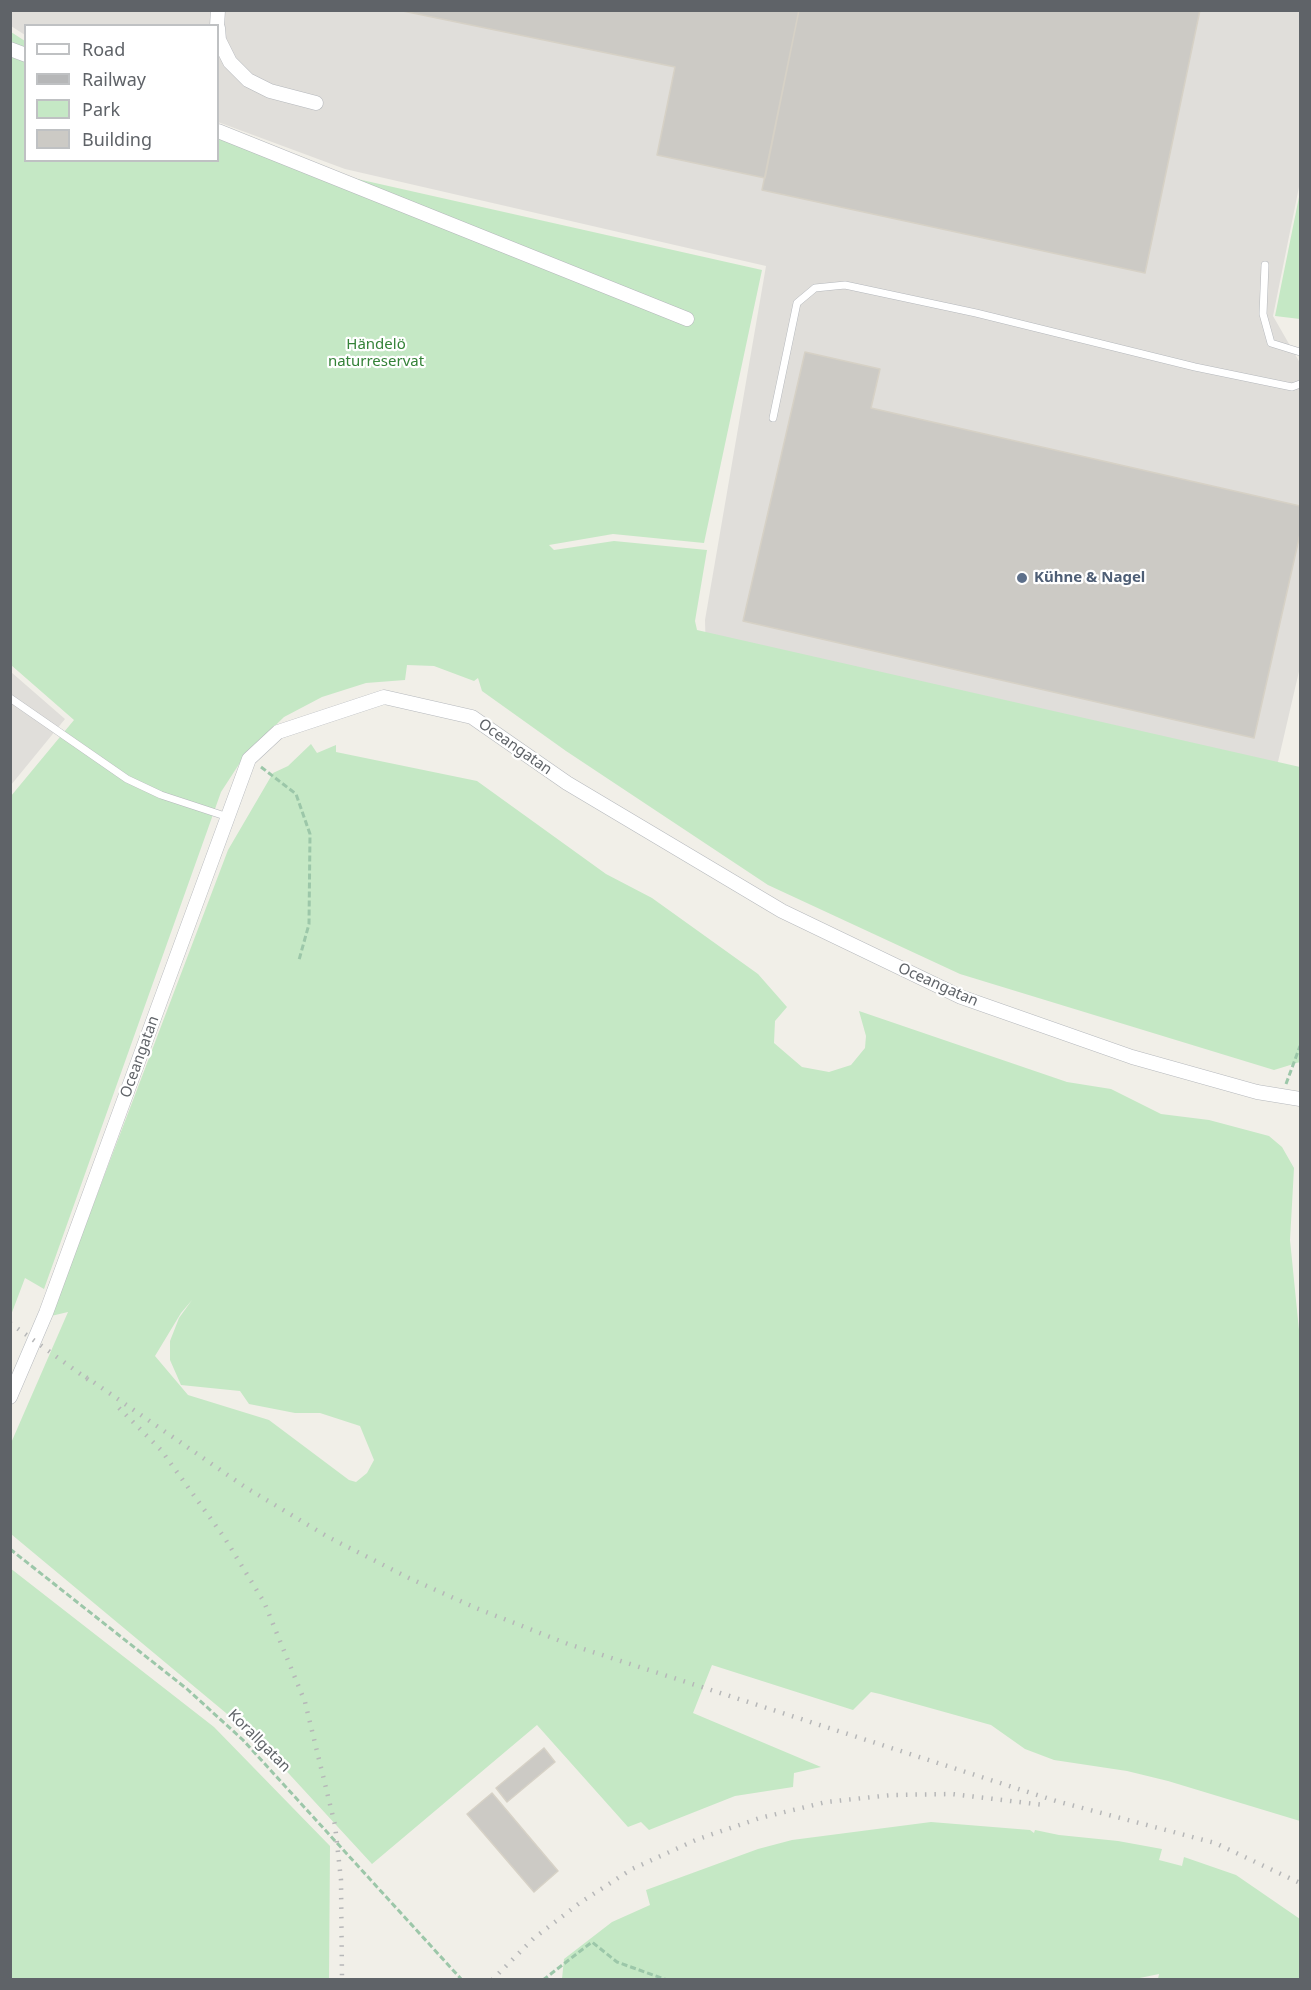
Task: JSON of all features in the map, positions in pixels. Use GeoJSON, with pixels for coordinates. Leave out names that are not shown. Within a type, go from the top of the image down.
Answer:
{"type":"FeatureCollection","features":[{"type":"Feature","properties":{"kind":"street"},"geometry":{"type":"LineString","coordinates":[[219,40],[230,62],[248,80],[270,91],[316,103]]}},
{"type":"Feature","properties":{"kind":"street"},"geometry":{"type":"LineString","coordinates":[[219,131],[687,319]]}},
{"type":"Feature","properties":{"kind":"street","name":"Oceangatan"},"geometry":{"type":"LineString","coordinates":[[10,1397],[46,1313],[249,759],[278,732],[384,697],[472,717],[567,783],[782,911],[961,997],[1132,1057],[1281,1098],[1300,1099]]}},
{"type":"Feature","properties":{"kind":"lane"},"geometry":{"type":"LineString","coordinates":[[1265,265],[1263,314],[1271,343],[1300,352]]}},
{"type":"Feature","properties":{"kind":"lane"},"geometry":{"type":"LineString","coordinates":[[773,418],[797,303],[815,288],[845,285],[976,313],[1195,367],[1292,387],[1300,384]]}},
{"type":"Feature","properties":{"kind":"lane"},"geometry":{"type":"LineString","coordinates":[[10,698],[126,779],[161,795],[228,817]]}},
{"type":"Feature","properties":{"kind":"path"},"geometry":{"type":"LineString","coordinates":[[249,759],[297,794],[310,834],[309,924],[299,960]]}},
{"type":"Feature","properties":{"kind":"path"},"geometry":{"type":"LineString","coordinates":[[1281,1098],[1300,1046]]}},
{"type":"Feature","properties":{"kind":"path","name":"Korallgatan"},"geometry":{"type":"LineString","coordinates":[[10,1549],[187,1689],[243,1740],[462,1980]]}},
{"type":"Feature","properties":{"kind":"path"},"geometry":{"type":"LineString","coordinates":[[543,1980],[592,1942],[617,1962],[667,1980]]}},
{"type":"Feature","properties":{"kind":"shaded area"},"geometry":{"type":"Polygon","coordinates":[[[10,11],[1300,11],[1300,182],[1273,316],[1300,363],[1300,667],[1274,779],[706,658],[705,620],[766,266],[345,169],[219,122],[219,24],[24,24],[24,34],[11,26],[10,11]]]}},
{"type":"Feature","properties":{"kind":"shaded area"},"geometry":{"type":"Polygon","coordinates":[[[11,672],[65,719],[11,785],[11,672]]]}},
{"type":"Feature","properties":{"kind":"green space","name":"Händelö naturreservat"},"geometry":{"type":"Polygon","coordinates":[[[11,32],[24,40],[24,162],[219,162],[219,128],[344,176],[762,270],[704,543],[613,534],[549,545],[554,550],[614,541],[707,550],[695,621],[697,630],[1300,767],[1300,1062],[1274,1070],[960,974],[768,885],[566,751],[482,691],[478,678],[474,681],[434,666],[407,665],[405,680],[366,683],[322,697],[284,717],[245,755],[221,792],[44,1289],[25,1278],[11,1315],[11,796],[74,720],[11,665],[11,32]]]}},
{"type":"Feature","properties":{"kind":"green space"},"geometry":{"type":"Polygon","coordinates":[[[1300,192],[1300,319],[1275,316],[1300,192]]]}},
{"type":"Feature","properties":{"kind":"green space"},"geometry":{"type":"Polygon","coordinates":[[[311,744],[317,753],[336,745],[336,752],[477,781],[606,874],[652,898],[758,974],[787,1007],[775,1021],[774,1043],[802,1067],[829,1072],[851,1065],[865,1048],[866,1036],[859,1011],[1067,1082],[1111,1089],[1161,1114],[1209,1120],[1269,1136],[1282,1147],[1294,1168],[1290,1240],[1300,1340],[1300,1821],[1168,1781],[1127,1771],[1054,1760],[1025,1749],[991,1725],[880,1694],[871,1692],[853,1710],[712,1665],[693,1713],[821,1767],[794,1773],[793,1787],[735,1796],[649,1830],[641,1822],[628,1827],[537,1725],[372,1864],[256,1738],[11,1534],[11,1443],[68,1312],[51,1316],[228,850],[273,773],[288,766],[311,744]],[[192,1300],[181,1313],[155,1356],[188,1395],[269,1420],[349,1480],[356,1482],[367,1473],[374,1460],[360,1426],[320,1413],[295,1413],[249,1404],[240,1391],[181,1385],[170,1360],[170,1341],[179,1318],[192,1300]]]}},
{"type":"Feature","properties":{"kind":"green space"},"geometry":{"type":"Polygon","coordinates":[[[10,1568],[214,1727],[330,1846],[329,1979],[11,1979],[10,1568]]]}},
{"type":"Feature","properties":{"kind":"green space"},"geometry":{"type":"Polygon","coordinates":[[[931,1822],[1030,1830],[1034,1833],[1035,1830],[1059,1835],[1118,1841],[1162,1849],[1159,1860],[1182,1866],[1184,1857],[1236,1875],[1300,1919],[1300,1979],[1158,1979],[1159,1974],[1130,1980],[562,1979],[564,1959],[612,1922],[650,1905],[646,1890],[758,1849],[792,1840],[931,1822]]]}},
{"type":"Feature","properties":{"kind":"building"},"geometry":{"type":"Polygon","coordinates":[[[398,10],[799,10],[765,178],[657,155],[675,67],[398,10]]]}},
{"type":"Feature","properties":{"kind":"building"},"geometry":{"type":"Polygon","coordinates":[[[799,10],[1200,10],[1145,273],[762,190],[799,10]]]}},
{"type":"Feature","properties":{"kind":"building","name":"Kühne & Nagel"},"geometry":{"type":"Polygon","coordinates":[[[805,352],[880,369],[871,408],[1300,506],[1300,534],[1254,738],[743,621],[805,352]]]}},
{"type":"Feature","properties":{"kind":"building"},"geometry":{"type":"Polygon","coordinates":[[[544,1748],[555,1762],[507,1802],[496,1788],[544,1748]]]}},
{"type":"Feature","properties":{"kind":"building"},"geometry":{"type":"Polygon","coordinates":[[[492,1793],[558,1871],[534,1892],[467,1814],[492,1793]]]}},
{"type":"Feature","properties":{"kind":"railway"},"geometry":{"type":"LineString","coordinates":[[10,1323],[90,1381]]}},
{"type":"Feature","properties":{"kind":"railway"},"geometry":{"type":"LineString","coordinates":[[86,1377],[245,1487],[328,1537],[409,1578],[476,1608],[568,1644],[1056,1801],[1215,1843],[1300,1883]]}},
{"type":"Feature","properties":{"kind":"railway"},"geometry":{"type":"LineString","coordinates":[[119,1408],[161,1450],[224,1537],[264,1602],[305,1702],[335,1825],[341,1880],[342,1980]]}},
{"type":"Feature","properties":{"kind":"railway"},"geometry":{"type":"LineString","coordinates":[[492,1980],[534,1938],[581,1902],[632,1869],[698,1839],[760,1818],[826,1802],[892,1795],[952,1794],[1044,1805]]}},
{"type":"Feature","properties":{"kind":"place","name":"Kühne & Nagel"},"geometry":{"type":"Point","coordinates":[1022,578]}}]}
